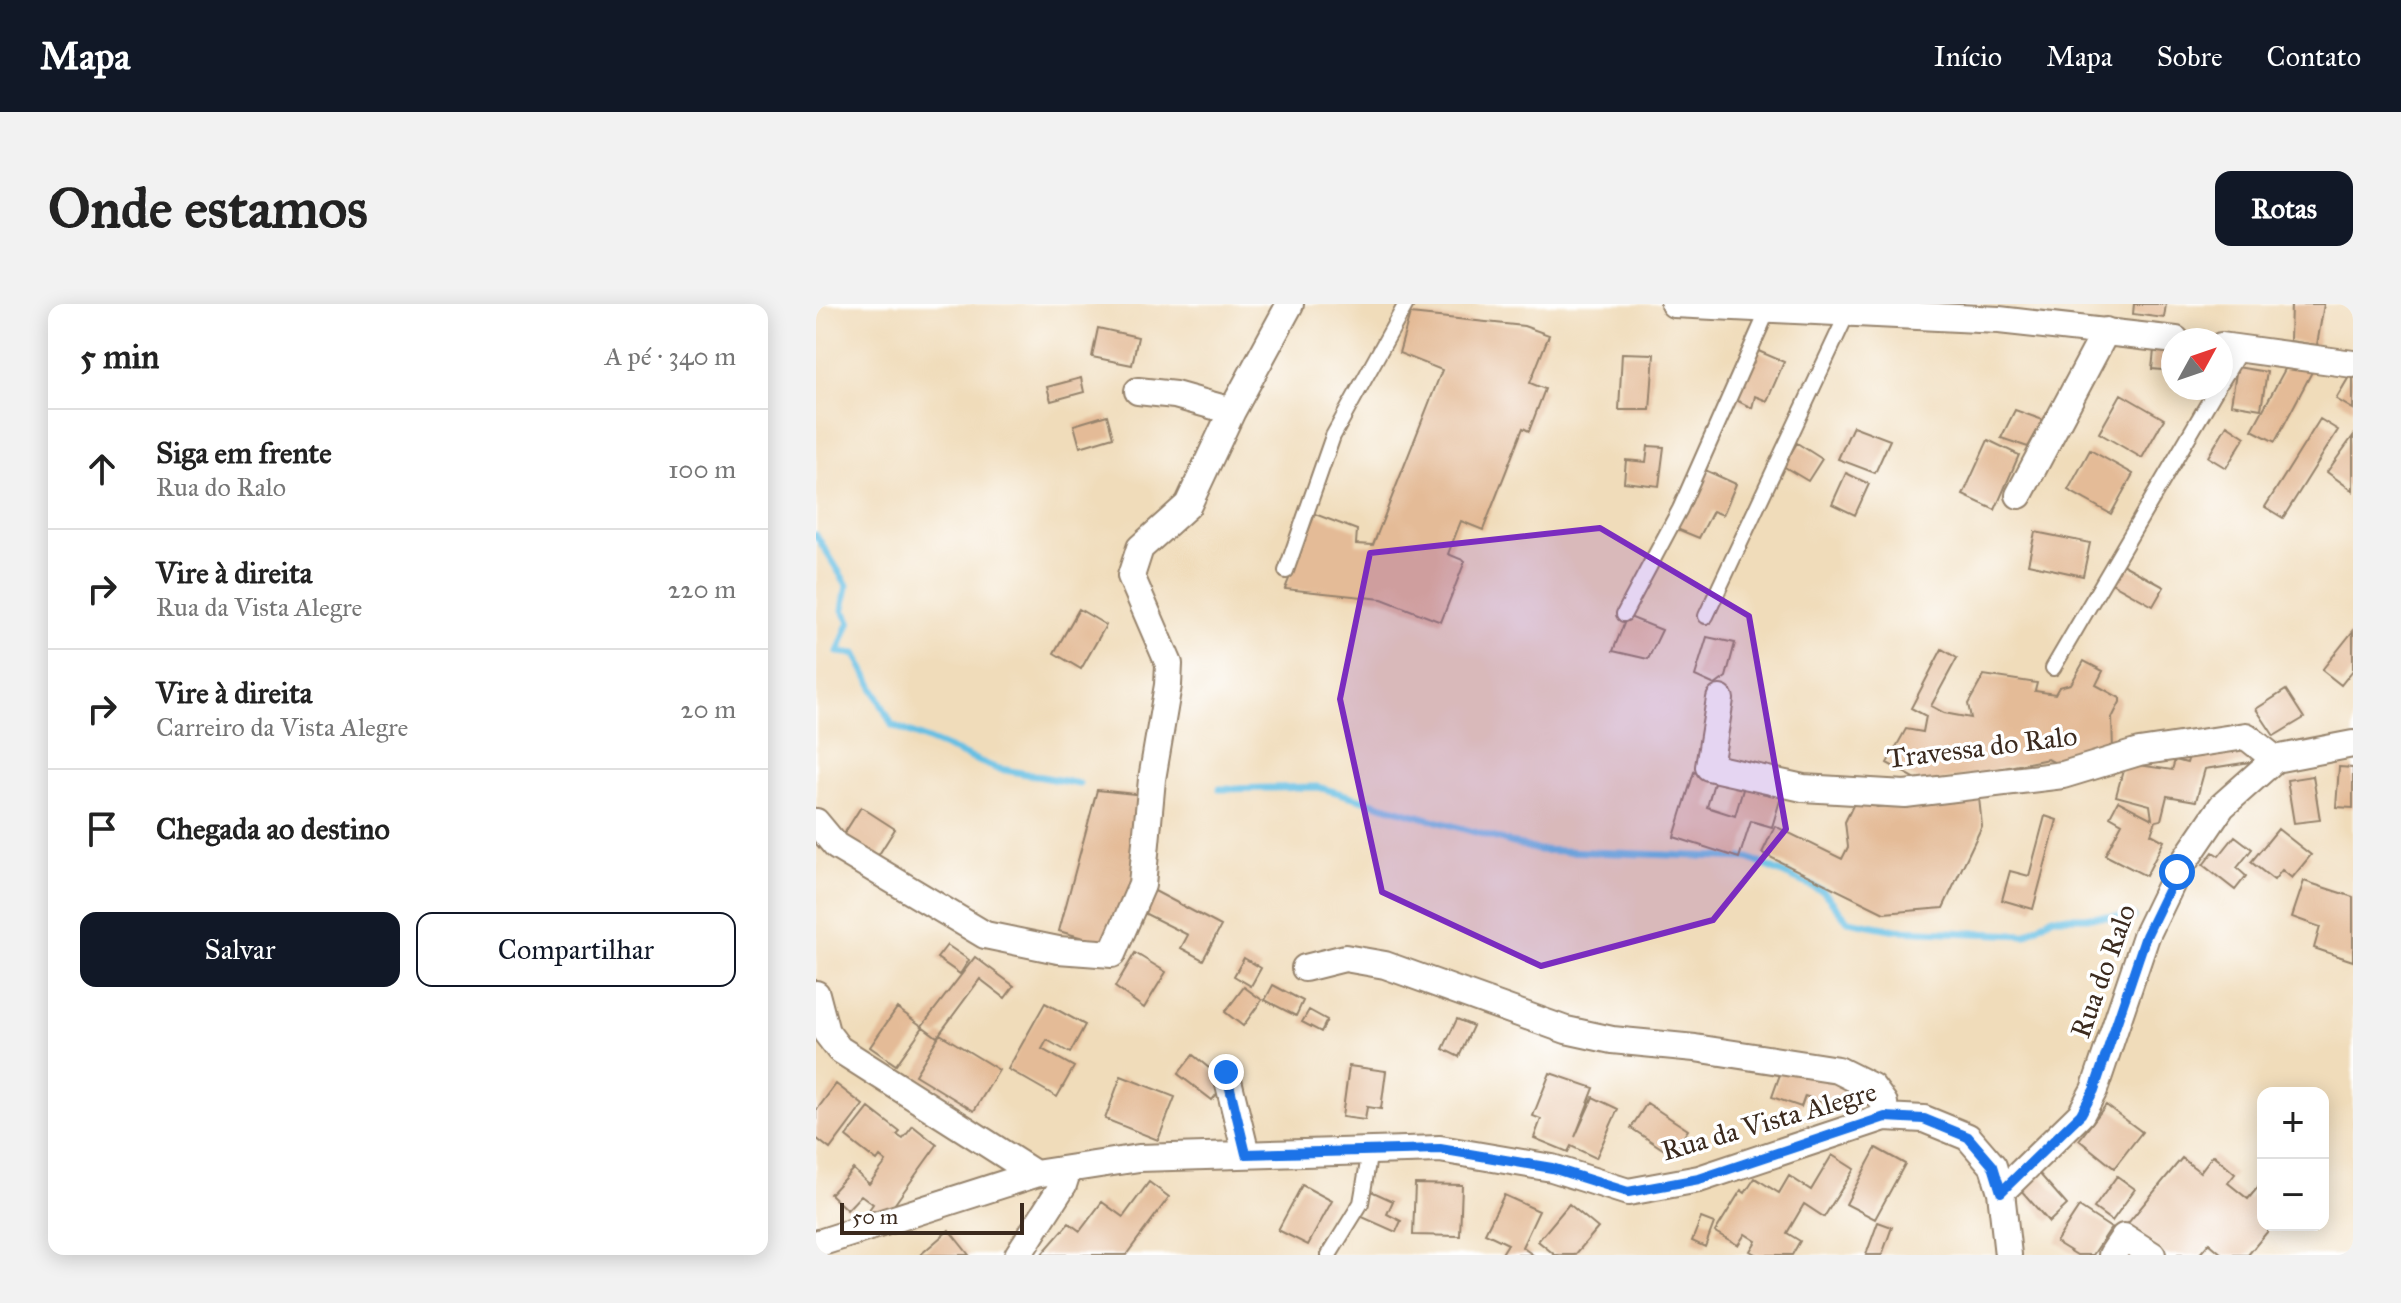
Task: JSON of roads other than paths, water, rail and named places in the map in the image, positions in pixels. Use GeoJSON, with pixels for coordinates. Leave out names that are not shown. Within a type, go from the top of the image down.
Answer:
{"type":"FeatureCollection","features":[{"type":"Feature","properties":{"kind":"street"},"geometry":{"type":"LineString","coordinates":[[816,822],[836,846],[985,935],[1058,950],[1112,954],[1142,885],[1152,779],[1168,685],[1169,664],[1131,576],[1140,548],[1188,505],[1232,411],[1290,304]]}},
{"type":"Feature","properties":{"kind":"street"},"geometry":{"type":"LineString","coordinates":[[1674,304],[1848,312],[2106,331],[2161,338]]}},
{"type":"Feature","properties":{"kind":"street"},"geometry":{"type":"LineString","coordinates":[[2019,495],[2106,331]]}},
{"type":"Feature","properties":{"kind":"street"},"geometry":{"type":"LineString","coordinates":[[2233,347],[2353,364]]}},
{"type":"Feature","properties":{"kind":"street"},"geometry":{"type":"LineString","coordinates":[[1138,391],[1175,395],[1232,411]]}},
{"type":"Feature","properties":{"kind":"street","name":"Travessa do Ralo"},"geometry":{"type":"LineString","coordinates":[[1720,699],[1709,767],[1803,788],[1905,794],[2063,775],[2139,752],[2246,736],[2275,759]]}},
{"type":"Feature","properties":{"kind":"street"},"geometry":{"type":"LineString","coordinates":[[2275,759],[2353,744]]}},
{"type":"Feature","properties":{"kind":"street","name":"Rua do Ralo"},"geometry":{"type":"LineString","coordinates":[[2001,1192],[2081,1114],[2094,1090],[2146,936],[2177,872],[2222,806],[2275,759]]}},
{"type":"Feature","properties":{"kind":"street"},"geometry":{"type":"LineString","coordinates":[[1305,968],[1345,958],[1385,965],[1566,1030],[1612,1040],[1695,1048],[1838,1070],[1872,1087],[1884,1103],[1885,1117]]}},
{"type":"Feature","properties":{"kind":"street"},"geometry":{"type":"LineString","coordinates":[[816,994],[826,1032],[839,1049],[1035,1174]]}},
{"type":"Feature","properties":{"kind":"street"},"geometry":{"type":"LineString","coordinates":[[1226,1072],[1246,1154]]}},
{"type":"Feature","properties":{"kind":"street","name":"Rua da Vista Alegre"},"geometry":{"type":"LineString","coordinates":[[816,1244],[1035,1174],[1139,1158],[1440,1149],[1552,1168],[1628,1192],[1699,1179],[1885,1117],[1924,1119],[1968,1137],[1993,1166],[2001,1192],[2009,1254]]}},
{"type":"Feature","properties":{"kind":"street"},"geometry":{"type":"LineString","coordinates":[[1018,1255],[1063,1185],[1068,1169]]}},
{"type":"Feature","properties":{"kind":"street"},"geometry":{"type":"LineString","coordinates":[[2112,1255],[2124,1237],[2152,1255]]}},
{"type":"Feature","properties":{"kind":"lane"},"geometry":{"type":"LineString","coordinates":[[1286,571],[1333,436],[1406,304]]}},
{"type":"Feature","properties":{"kind":"lane"},"geometry":{"type":"LineString","coordinates":[[1624,614],[1680,509],[1768,310]]}},
{"type":"Feature","properties":{"kind":"lane"},"geometry":{"type":"LineString","coordinates":[[1706,616],[1848,312]]}},
{"type":"Feature","properties":{"kind":"lane"},"geometry":{"type":"LineString","coordinates":[[2053,668],[2210,400]]}},
{"type":"Feature","properties":{"kind":"lane"},"geometry":{"type":"LineString","coordinates":[[1329,1255],[1361,1203],[1370,1151]]}},
{"type":"Feature","properties":{"kind":"waterway"},"geometry":{"type":"LineString","coordinates":[[816,535],[847,585],[843,610],[850,621],[838,652],[856,654],[892,725],[995,768],[1079,784]]}},
{"type":"Feature","properties":{"kind":"waterway"},"geometry":{"type":"LineString","coordinates":[[1220,789],[1318,787],[1537,850],[1748,858],[1823,891],[1848,921],[1896,930],[2025,935],[2053,917],[2134,917]]}}]}
